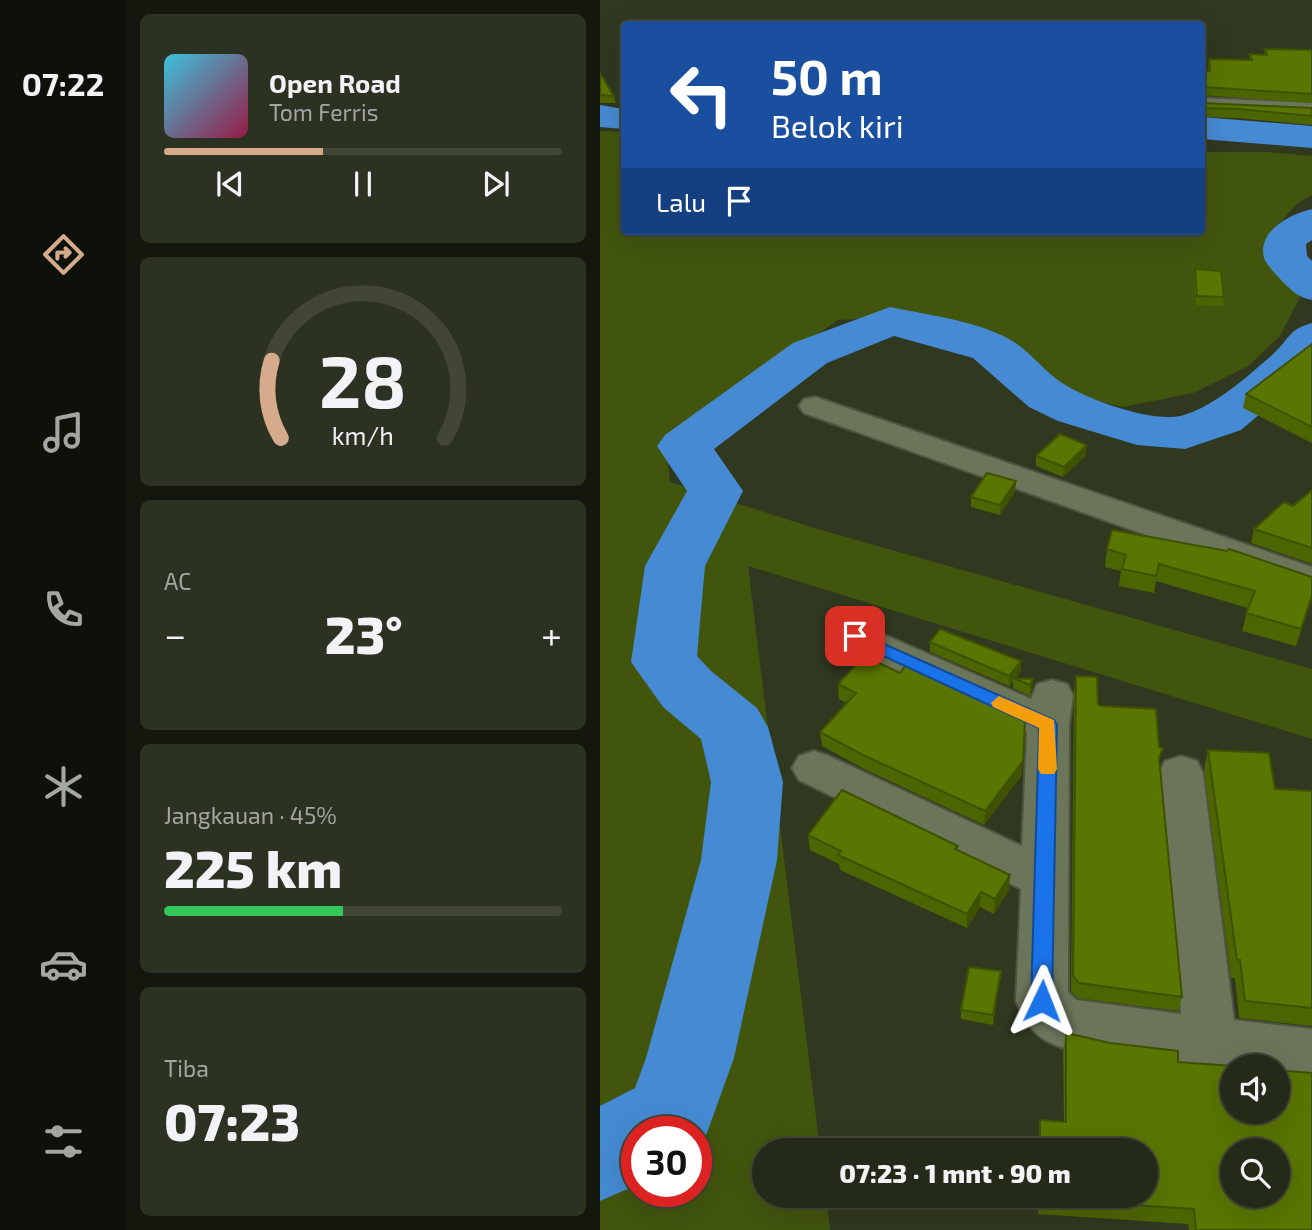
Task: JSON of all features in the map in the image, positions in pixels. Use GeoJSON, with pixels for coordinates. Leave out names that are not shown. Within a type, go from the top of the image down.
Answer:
{"type":"FeatureCollection","features":[{"type":"Feature","properties":{"kind":"street"},"geometry":{"type":"LineString","coordinates":[[1205,104],[1312,109]]}},
{"type":"Feature","properties":{"kind":"street"},"geometry":{"type":"LineString","coordinates":[[815,406],[1312,581]]}},
{"type":"Feature","properties":{"kind":"street"},"geometry":{"type":"LineString","coordinates":[[855,636],[1050,710],[1042,1001],[1050,1014],[1062,1023],[1100,1030],[1312,1055]]}},
{"type":"Feature","properties":{"kind":"street"},"geometry":{"type":"LineString","coordinates":[[814,768],[1046,880]]}},
{"type":"Feature","properties":{"kind":"street"},"geometry":{"type":"LineString","coordinates":[[1182,773],[1210,1042]]}},
{"type":"Feature","properties":{"kind":"green space"},"geometry":{"type":"Polygon","coordinates":[[[600,131],[621,132],[621,235],[1205,235],[1205,152],[1267,152],[1312,156],[1312,195],[1297,204],[1266,238],[1278,275],[1300,297],[1280,336],[1248,366],[1193,393],[1123,407],[1068,394],[933,315],[838,320],[665,439],[670,482],[811,527],[1312,669],[1312,739],[748,566],[819,1138],[752,1138],[752,1208],[827,1208],[830,1230],[600,1230],[600,131]]]}},
{"type":"Feature","properties":{"kind":"building"},"geometry":{"type":"Polygon","coordinates":[[[1265,49],[1312,50],[1312,94],[1205,87],[1205,71],[1210,71],[1209,59],[1252,60],[1249,54],[1267,55],[1265,49]]]}},
{"type":"Feature","properties":{"kind":"building"},"geometry":{"type":"Polygon","coordinates":[[[600,73],[614,96],[600,95],[600,73]]]}},
{"type":"Feature","properties":{"kind":"building"},"geometry":{"type":"Polygon","coordinates":[[[1205,103],[1312,108],[1312,116],[1205,108],[1205,103]]]}},
{"type":"Feature","properties":{"kind":"building"},"geometry":{"type":"Polygon","coordinates":[[[1195,269],[1221,271],[1224,297],[1197,296],[1195,269]]]}},
{"type":"Feature","properties":{"kind":"building"},"geometry":{"type":"Polygon","coordinates":[[[1312,344],[1312,427],[1246,394],[1312,344]]]}},
{"type":"Feature","properties":{"kind":"building"},"geometry":{"type":"Polygon","coordinates":[[[1060,434],[1087,445],[1064,467],[1036,456],[1060,434]]]}},
{"type":"Feature","properties":{"kind":"building"},"geometry":{"type":"Polygon","coordinates":[[[987,473],[1016,481],[1000,505],[971,497],[987,473]]]}},
{"type":"Feature","properties":{"kind":"building"},"geometry":{"type":"Polygon","coordinates":[[[1312,490],[1312,548],[1254,529],[1284,502],[1293,506],[1312,490]]]}},
{"type":"Feature","properties":{"kind":"building"},"geometry":{"type":"Polygon","coordinates":[[[1112,530],[1227,551],[1229,549],[1312,577],[1312,595],[1301,629],[1246,613],[1255,591],[1159,564],[1156,576],[1122,569],[1126,555],[1107,549],[1112,530]]]}},
{"type":"Feature","properties":{"kind":"building"},"geometry":{"type":"Polygon","coordinates":[[[940,629],[1021,661],[1009,676],[930,642],[940,629]]]}},
{"type":"Feature","properties":{"kind":"building"},"geometry":{"type":"Polygon","coordinates":[[[864,656],[900,673],[906,665],[1025,720],[1023,761],[985,811],[863,755],[820,732],[856,693],[838,684],[864,656]]]}},
{"type":"Feature","properties":{"kind":"building"},"geometry":{"type":"Polygon","coordinates":[[[1076,676],[1097,677],[1098,704],[1101,706],[1156,709],[1159,747],[1163,748],[1159,758],[1182,997],[1079,983],[1073,976],[1076,676]]]}},
{"type":"Feature","properties":{"kind":"building"},"geometry":{"type":"Polygon","coordinates":[[[1013,678],[1033,679],[1030,685],[1013,678]]]}},
{"type":"Feature","properties":{"kind":"building"},"geometry":{"type":"Polygon","coordinates":[[[1208,750],[1269,753],[1275,789],[1312,791],[1312,1008],[1245,1001],[1208,750]]]}},
{"type":"Feature","properties":{"kind":"building"},"geometry":{"type":"Polygon","coordinates":[[[842,790],[958,846],[955,849],[1010,875],[995,899],[981,892],[967,914],[838,855],[841,851],[808,835],[842,790]]]}},
{"type":"Feature","properties":{"kind":"building"},"geometry":{"type":"Polygon","coordinates":[[[969,967],[1001,971],[993,1015],[961,1010],[969,967]]]}},
{"type":"Feature","properties":{"kind":"building"},"geometry":{"type":"Polygon","coordinates":[[[1066,1033],[1110,1043],[1178,1051],[1178,1062],[1220,1065],[1220,1124],[1290,1124],[1290,1071],[1312,1073],[1312,1230],[1196,1230],[1194,1209],[1158,1207],[1158,1138],[1040,1138],[1040,1120],[1066,1122],[1066,1033]]]}},
{"type":"Feature","properties":{"kind":"waterway"},"geometry":{"type":"LineString","coordinates":[[600,116],[621,119]]}},
{"type":"Feature","properties":{"kind":"waterway"},"geometry":{"type":"LineString","coordinates":[[1205,128],[1312,137]]}},
{"type":"Feature","properties":{"kind":"waterway"},"geometry":{"type":"LineString","coordinates":[[1312,221],[1285,240],[1286,259],[1312,287]]}},
{"type":"Feature","properties":{"kind":"waterway"},"geometry":{"type":"LineString","coordinates":[[669,1116],[690,1058],[739,860],[747,782],[733,727],[687,689],[664,662],[675,566],[715,491],[684,446],[810,353],[890,321],[948,334],[990,348],[1009,361],[1047,396],[1076,410],[1137,429],[1185,433],[1223,419],[1291,364],[1312,337]]}},
{"type":"Feature","properties":{"kind":"waterway"},"geometry":{"type":"LineString","coordinates":[[600,1154],[621,1144]]}},
{"type":"Feature","properties":{"kind":"slow traffic"},"geometry":{"type":"LineString","coordinates":[[999,703],[1048,725],[1048,769]]}},
{"type":"Feature","properties":{"kind":"route"},"geometry":{"type":"LineString","coordinates":[[855,636],[1048,725],[1042,1001]]}}]}
